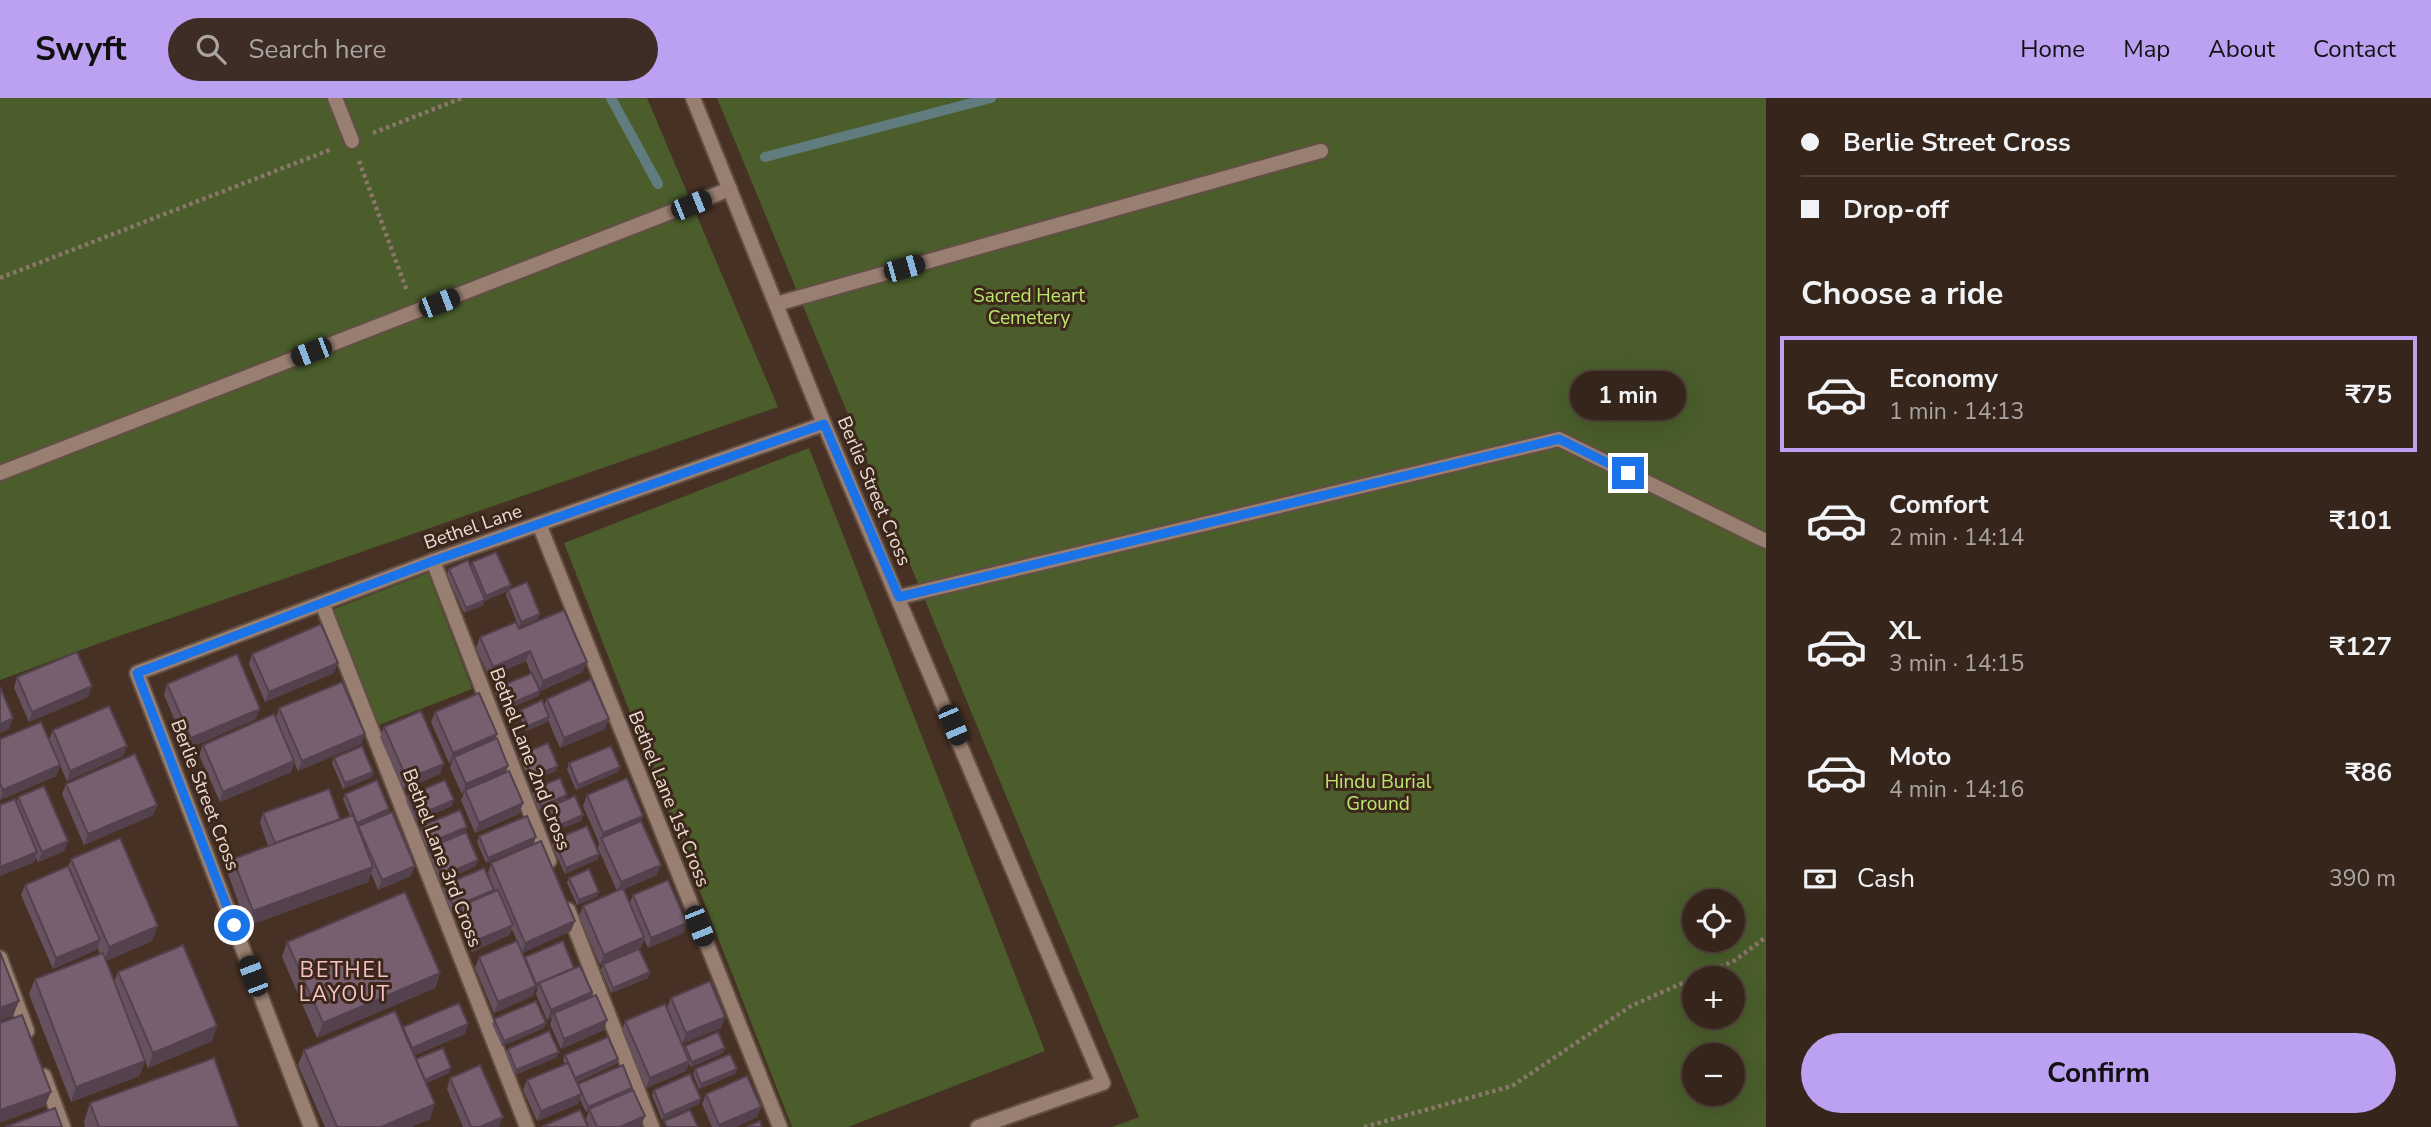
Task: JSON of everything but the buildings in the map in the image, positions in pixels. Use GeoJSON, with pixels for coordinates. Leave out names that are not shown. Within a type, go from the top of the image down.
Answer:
{"type":"FeatureCollection","features":[{"type":"Feature","properties":{"kind":"street"},"geometry":{"type":"LineString","coordinates":[[335,98],[352,141]]}},
{"type":"Feature","properties":{"kind":"street","name":"Berlie Street Cross"},"geometry":{"type":"LineString","coordinates":[[693,98],[824,424],[1104,1083],[978,1127]]}},
{"type":"Feature","properties":{"kind":"street"},"geometry":{"type":"LineString","coordinates":[[776,304],[1321,151]]}},
{"type":"Feature","properties":{"kind":"street"},"geometry":{"type":"LineString","coordinates":[[0,472],[730,189]]}},
{"type":"Feature","properties":{"kind":"street","name":"Bethel Lane"},"geometry":{"type":"LineString","coordinates":[[137,673],[433,561],[824,424]]}},
{"type":"Feature","properties":{"kind":"street"},"geometry":{"type":"LineString","coordinates":[[899,597],[1559,439],[1766,541]]}},
{"type":"Feature","properties":{"kind":"street","name":"Bethel Lane 1st Cross"},"geometry":{"type":"LineString","coordinates":[[539,524],[780,1127]]}},
{"type":"Feature","properties":{"kind":"street","name":"Bethel Lane 2nd Cross"},"geometry":{"type":"LineString","coordinates":[[433,561],[552,870]]}},
{"type":"Feature","properties":{"kind":"street","name":"Bethel Lane 3rd Cross"},"geometry":{"type":"LineString","coordinates":[[322,603],[527,1127]]}},
{"type":"Feature","properties":{"kind":"street","name":"Berlie Street Cross"},"geometry":{"type":"LineString","coordinates":[[137,673],[311,1127]]}},
{"type":"Feature","properties":{"kind":"street"},"geometry":{"type":"LineString","coordinates":[[562,896],[652,1127]]}},
{"type":"Feature","properties":{"kind":"street"},"geometry":{"type":"LineString","coordinates":[[0,958],[63,1127]]}},
{"type":"Feature","properties":{"kind":"path"},"geometry":{"type":"LineString","coordinates":[[0,278],[462,98]]}},
{"type":"Feature","properties":{"kind":"path"},"geometry":{"type":"LineString","coordinates":[[352,141],[415,312]]}},
{"type":"Feature","properties":{"kind":"path"},"geometry":{"type":"LineString","coordinates":[[1722,966],[1734,961],[1766,937]]}},
{"type":"Feature","properties":{"kind":"path"},"geometry":{"type":"LineString","coordinates":[[1364,1127],[1512,1086],[1631,1006],[1682,983]]}},
{"type":"Feature","properties":{"kind":"green space"},"geometry":{"type":"Polygon","coordinates":[[[0,98],[647,98],[778,407],[0,680],[0,98]]]}},
{"type":"Feature","properties":{"kind":"green space","name":"Hindu Burial Ground"},"geometry":{"type":"Polygon","coordinates":[[[717,98],[1766,98],[1766,1127],[1112,1127],[1139,1117],[717,98]]]}},
{"type":"Feature","properties":{"kind":"green space"},"geometry":{"type":"Polygon","coordinates":[[[809,448],[1045,1051],[848,1127],[792,1127],[564,543],[809,448]]]}},
{"type":"Feature","properties":{"kind":"green space"},"geometry":{"type":"Polygon","coordinates":[[[428,573],[472,689],[379,725],[334,609],[428,573]]]}},
{"type":"Feature","properties":{"kind":"waterway"},"geometry":{"type":"LineString","coordinates":[[611,98],[658,184]]}},
{"type":"Feature","properties":{"kind":"waterway"},"geometry":{"type":"LineString","coordinates":[[765,157],[991,98]]}},
{"type":"Feature","properties":{"kind":"district","name":"BETHEL LAYOUT"},"geometry":{"type":"Point","coordinates":[345,982]}},
{"type":"Feature","properties":{"kind":"route"},"geometry":{"type":"LineString","coordinates":[[234,925],[137,673],[433,561],[824,424],[899,597],[1559,439],[1628,473]]}},
{"type":"Feature","properties":{"kind":"park label","name":"Sacred Heart Cemetery"},"geometry":{"type":"Point","coordinates":[1029,307]}}]}
